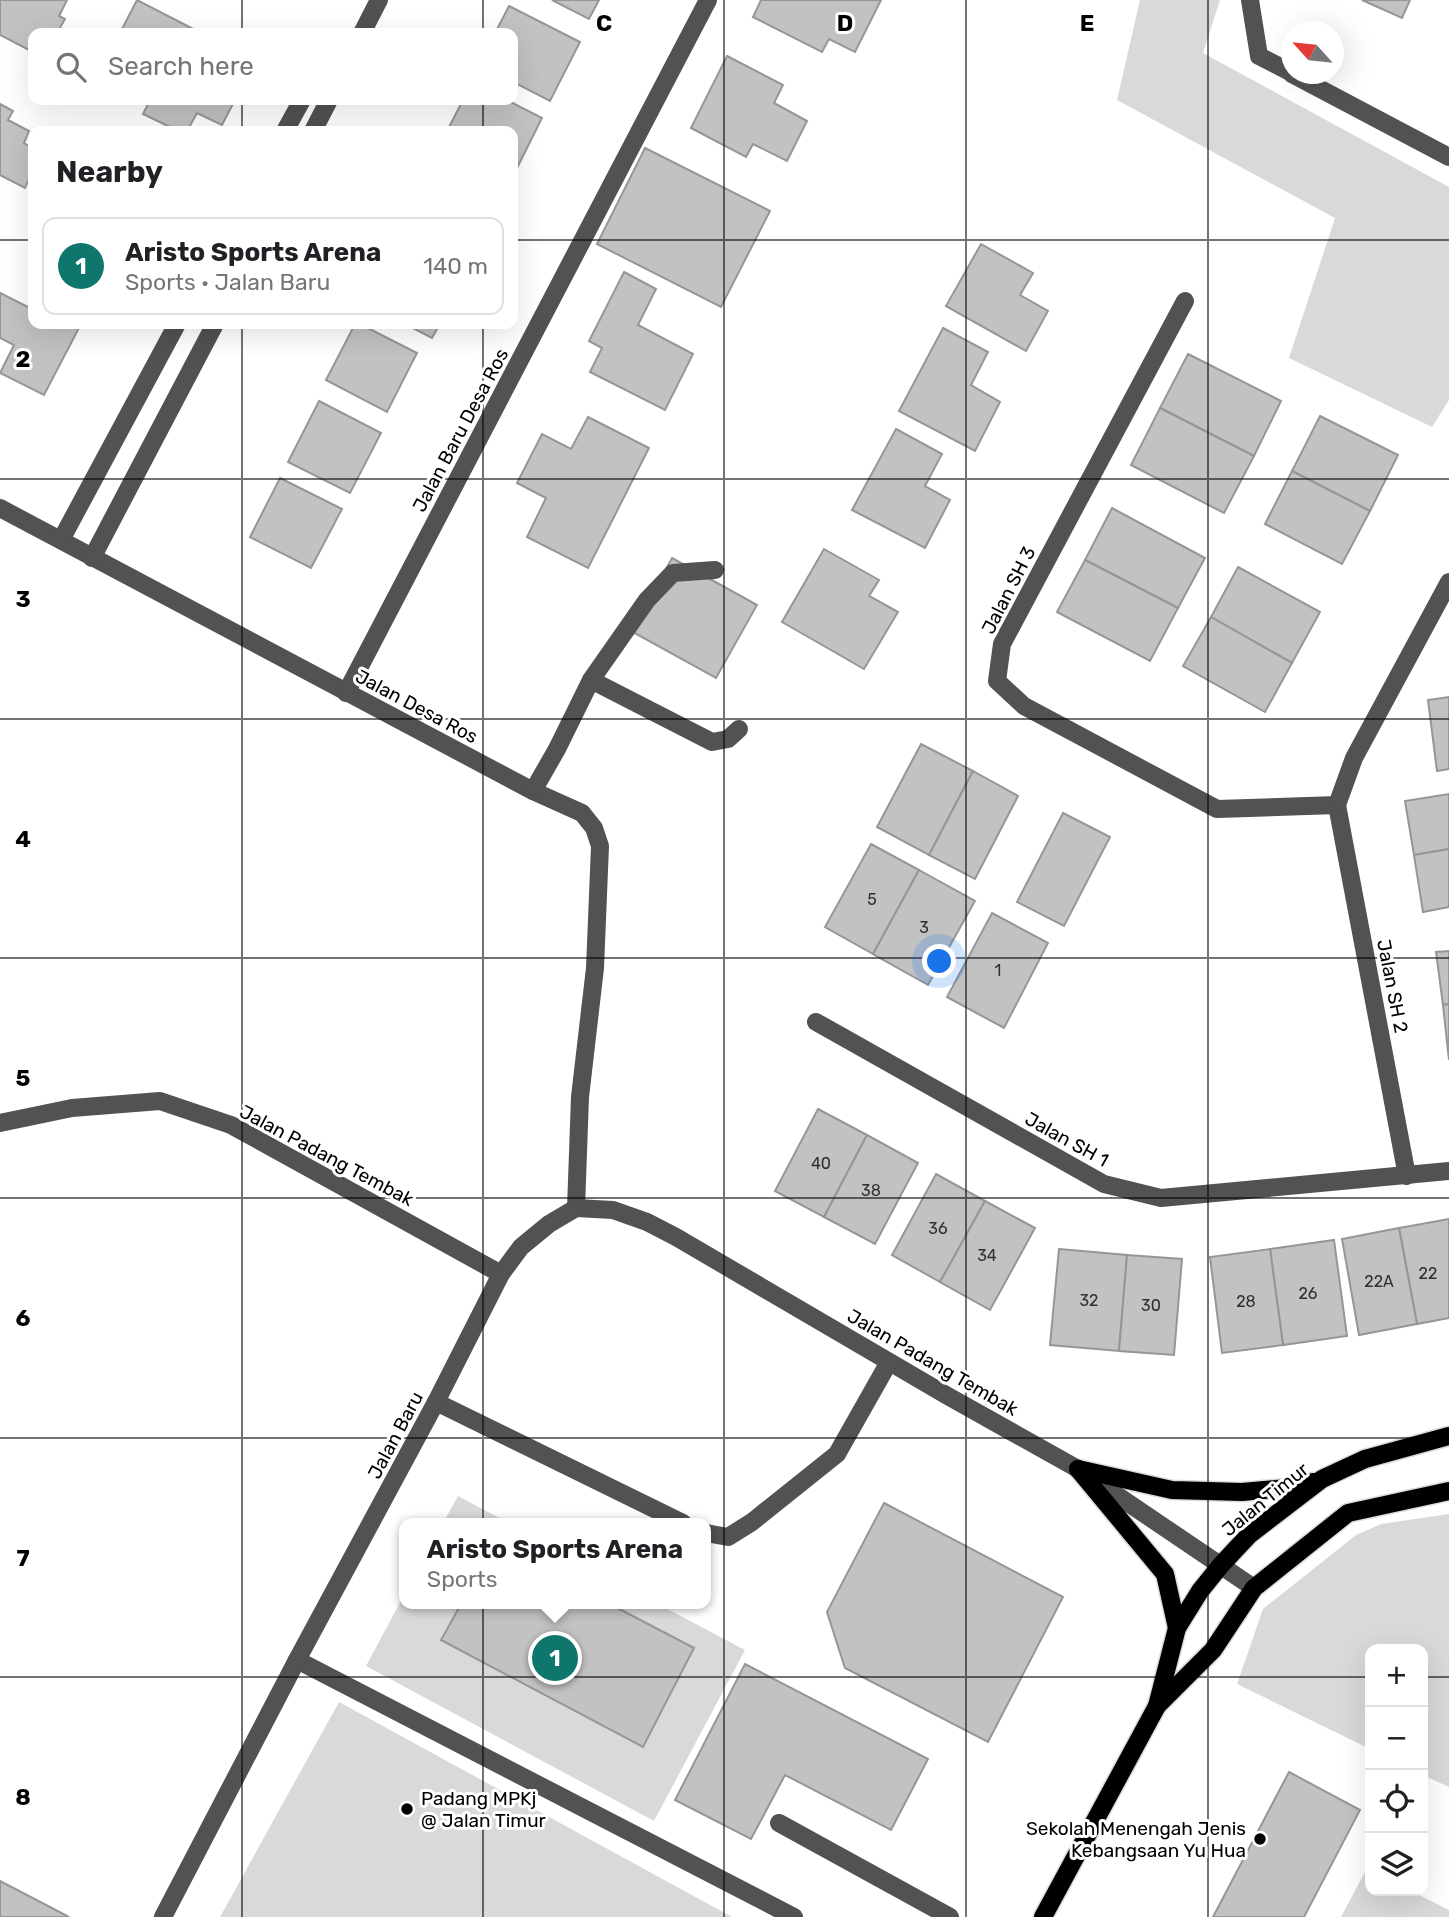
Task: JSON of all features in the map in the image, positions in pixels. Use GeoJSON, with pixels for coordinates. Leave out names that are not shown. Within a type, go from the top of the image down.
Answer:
{"type":"FeatureCollection","features":[{"type":"Feature","properties":{"kind":"main road","name":"Jalan Timur"},"geometry":{"type":"LineString","coordinates":[[1043,1917],[1157,1706],[1177,1628],[1200,1591],[1221,1565],[1249,1535],[1322,1479],[1365,1459],[1449,1436]]}},
{"type":"Feature","properties":{"kind":"main road"},"geometry":{"type":"LineString","coordinates":[[1078,1469],[1172,1490],[1242,1492],[1287,1488],[1322,1479]]}},
{"type":"Feature","properties":{"kind":"main road"},"geometry":{"type":"LineString","coordinates":[[1078,1469],[1165,1574],[1177,1628]]}},
{"type":"Feature","properties":{"kind":"main road","name":"Jalan Timur"},"geometry":{"type":"LineString","coordinates":[[1157,1706],[1213,1650],[1254,1588],[1348,1513],[1449,1491]]}},
{"type":"Feature","properties":{"kind":"street"},"geometry":{"type":"LineString","coordinates":[[365,28],[379,0]]}},
{"type":"Feature","properties":{"kind":"street","name":"Jalan Baru Desa Ros"},"geometry":{"type":"LineString","coordinates":[[346,692],[708,0]]}},
{"type":"Feature","properties":{"kind":"street"},"geometry":{"type":"LineString","coordinates":[[1250,0],[1259,56],[1281,67]]}},
{"type":"Feature","properties":{"kind":"street"},"geometry":{"type":"LineString","coordinates":[[1313,84],[1449,157]]}},
{"type":"Feature","properties":{"kind":"street"},"geometry":{"type":"LineString","coordinates":[[288,126],[299,105]]}},
{"type":"Feature","properties":{"kind":"street"},"geometry":{"type":"LineString","coordinates":[[316,126],[326,105]]}},
{"type":"Feature","properties":{"kind":"street","name":"Jalan SH 3"},"geometry":{"type":"LineString","coordinates":[[1185,301],[1002,644],[997,681],[1024,706],[1217,809],[1337,805]]}},
{"type":"Feature","properties":{"kind":"street"},"geometry":{"type":"LineString","coordinates":[[61,540],[174,329]]}},
{"type":"Feature","properties":{"kind":"street"},"geometry":{"type":"LineString","coordinates":[[92,558],[212,329]]}},
{"type":"Feature","properties":{"kind":"street"},"geometry":{"type":"LineString","coordinates":[[161,352],[191,367]]}},
{"type":"Feature","properties":{"kind":"street","name":"Jalan Desa Ros"},"geometry":{"type":"LineString","coordinates":[[0,508],[533,791],[582,813],[594,828],[600,846],[595,968],[580,1097],[576,1209]]}},
{"type":"Feature","properties":{"kind":"street"},"geometry":{"type":"LineString","coordinates":[[533,791],[591,680],[647,600],[673,572],[715,570]]}},
{"type":"Feature","properties":{"kind":"street"},"geometry":{"type":"LineString","coordinates":[[1337,805],[1354,758],[1449,582]]}},
{"type":"Feature","properties":{"kind":"street"},"geometry":{"type":"LineString","coordinates":[[591,680],[712,743],[728,739],[739,729]]}},
{"type":"Feature","properties":{"kind":"street","name":"Jalan SH 2"},"geometry":{"type":"LineString","coordinates":[[1337,805],[1407,1175]]}},
{"type":"Feature","properties":{"kind":"street","name":"Jalan SH 1"},"geometry":{"type":"LineString","coordinates":[[816,1022],[1104,1184],[1161,1198],[1449,1171]]}},
{"type":"Feature","properties":{"kind":"street","name":"Jalan Padang Tembak"},"geometry":{"type":"LineString","coordinates":[[0,1123],[72,1108],[160,1101],[231,1125],[501,1274]]}},
{"type":"Feature","properties":{"kind":"street","name":"Jalan Baru"},"geometry":{"type":"LineString","coordinates":[[163,1917],[501,1274],[521,1247],[549,1224],[576,1209]]}},
{"type":"Feature","properties":{"kind":"street","name":"Jalan Padang Tembak"},"geometry":{"type":"LineString","coordinates":[[576,1209],[613,1210],[647,1222],[676,1237],[1078,1469],[1254,1588]]}},
{"type":"Feature","properties":{"kind":"street"},"geometry":{"type":"LineString","coordinates":[[711,1534],[728,1537],[752,1522],[837,1454],[889,1362]]}},
{"type":"Feature","properties":{"kind":"street"},"geometry":{"type":"LineString","coordinates":[[436,1402],[673,1518]]}},
{"type":"Feature","properties":{"kind":"street"},"geometry":{"type":"LineString","coordinates":[[297,1660],[794,1917]]}},
{"type":"Feature","properties":{"kind":"street"},"geometry":{"type":"LineString","coordinates":[[779,1823],[950,1917]]}},
{"type":"Feature","properties":{"kind":"shaded area"},"geometry":{"type":"Polygon","coordinates":[[[1140,0],[1220,0],[1203,53],[1449,187],[1449,400],[1432,427],[1289,358],[1335,218],[1117,100],[1140,0]]]}},
{"type":"Feature","properties":{"kind":"shaded area"},"geometry":{"type":"Polygon","coordinates":[[[458,1496],[500,1518],[446,1518],[458,1496]]]}},
{"type":"Feature","properties":{"kind":"shaded area"},"geometry":{"type":"Polygon","coordinates":[[[1449,1514],[1449,1787],[1428,1777],[1428,1644],[1365,1644],[1365,1747],[1237,1684],[1263,1609],[1356,1535],[1381,1524],[1449,1514]]]}},
{"type":"Feature","properties":{"kind":"shaded area"},"geometry":{"type":"Polygon","coordinates":[[[399,1604],[399,1609],[667,1609],[745,1650],[654,1821],[366,1666],[399,1604]]]}},
{"type":"Feature","properties":{"kind":"shaded area","name":"Padang MPKj @ Jalan Timur"},"geometry":{"type":"Polygon","coordinates":[[[339,1702],[732,1917],[220,1917],[339,1702]]]}},
{"type":"Feature","properties":{"kind":"shaded area"},"geometry":{"type":"Polygon","coordinates":[[[1365,1872],[1365,1896],[1421,1896],[1449,1910],[1449,1917],[1341,1917],[1365,1872]]]}},
{"type":"Feature","properties":{"kind":"building"},"geometry":{"type":"Polygon","coordinates":[[[0,0],[67,0],[59,16],[65,19],[60,28],[28,28],[28,49],[0,35],[0,0]]]}},
{"type":"Feature","properties":{"kind":"building"},"geometry":{"type":"Polygon","coordinates":[[[137,0],[191,28],[123,28],[137,0]]]}},
{"type":"Feature","properties":{"kind":"building"},"geometry":{"type":"Polygon","coordinates":[[[552,0],[599,0],[589,19],[552,0]]]}},
{"type":"Feature","properties":{"kind":"building"},"geometry":{"type":"Polygon","coordinates":[[[761,0],[881,0],[855,52],[829,39],[822,52],[753,17],[761,0]]]}},
{"type":"Feature","properties":{"kind":"building"},"geometry":{"type":"Polygon","coordinates":[[[1362,0],[1410,0],[1402,18],[1362,0]]]}},
{"type":"Feature","properties":{"kind":"building"},"geometry":{"type":"Polygon","coordinates":[[[509,6],[580,42],[550,101],[518,85],[518,28],[498,28],[509,6]]]}},
{"type":"Feature","properties":{"kind":"building"},"geometry":{"type":"Polygon","coordinates":[[[727,56],[783,85],[774,103],[807,121],[787,161],[753,144],[746,157],[691,128],[727,56]]]}},
{"type":"Feature","properties":{"kind":"building"},"geometry":{"type":"Polygon","coordinates":[[[0,104],[13,111],[8,120],[28,130],[24,143],[28,145],[28,182],[25,188],[0,175],[0,104]]]}},
{"type":"Feature","properties":{"kind":"building"},"geometry":{"type":"Polygon","coordinates":[[[148,105],[232,105],[222,125],[197,113],[190,126],[168,126],[143,114],[148,105]]]}},
{"type":"Feature","properties":{"kind":"building"},"geometry":{"type":"Polygon","coordinates":[[[460,105],[517,105],[542,118],[518,166],[518,126],[450,126],[460,105]]]}},
{"type":"Feature","properties":{"kind":"building"},"geometry":{"type":"Polygon","coordinates":[[[645,148],[770,211],[721,307],[597,244],[645,148]]]}},
{"type":"Feature","properties":{"kind":"building"},"geometry":{"type":"Polygon","coordinates":[[[981,244],[1033,273],[1020,295],[1048,311],[1026,351],[946,306],[981,244]]]}},
{"type":"Feature","properties":{"kind":"building"},"geometry":{"type":"Polygon","coordinates":[[[624,272],[656,289],[638,325],[693,354],[665,410],[590,372],[602,348],[589,341],[624,272]]]}},
{"type":"Feature","properties":{"kind":"building"},"geometry":{"type":"Polygon","coordinates":[[[0,293],[28,307],[28,329],[78,329],[44,395],[0,373],[14,345],[0,338],[0,293]]]}},
{"type":"Feature","properties":{"kind":"building"},"geometry":{"type":"Polygon","coordinates":[[[943,328],[988,352],[971,385],[1000,402],[975,451],[899,411],[943,328]]]}},
{"type":"Feature","properties":{"kind":"building"},"geometry":{"type":"Polygon","coordinates":[[[352,329],[370,329],[417,353],[387,412],[326,380],[352,329]]]}},
{"type":"Feature","properties":{"kind":"building"},"geometry":{"type":"Polygon","coordinates":[[[415,329],[437,329],[432,338],[415,329]]]}},
{"type":"Feature","properties":{"kind":"building"},"geometry":{"type":"Polygon","coordinates":[[[1188,354],[1281,401],[1254,456],[1160,408],[1188,354]]]}},
{"type":"Feature","properties":{"kind":"building"},"geometry":{"type":"Polygon","coordinates":[[[319,401],[381,433],[350,493],[288,462],[319,401]]]}},
{"type":"Feature","properties":{"kind":"building"},"geometry":{"type":"Polygon","coordinates":[[[1160,408],[1254,456],[1224,513],[1131,465],[1160,408]]]}},
{"type":"Feature","properties":{"kind":"building"},"geometry":{"type":"Polygon","coordinates":[[[1320,416],[1398,455],[1370,511],[1292,471],[1320,416]]]}},
{"type":"Feature","properties":{"kind":"building"},"geometry":{"type":"Polygon","coordinates":[[[588,417],[649,448],[588,568],[527,537],[546,498],[517,483],[542,434],[571,449],[588,417]]]}},
{"type":"Feature","properties":{"kind":"building"},"geometry":{"type":"Polygon","coordinates":[[[896,429],[942,454],[925,486],[950,500],[925,548],[852,510],[896,429]]]}},
{"type":"Feature","properties":{"kind":"building"},"geometry":{"type":"Polygon","coordinates":[[[1292,471],[1370,511],[1342,564],[1265,524],[1292,471]]]}},
{"type":"Feature","properties":{"kind":"building"},"geometry":{"type":"Polygon","coordinates":[[[280,478],[342,509],[311,568],[250,537],[280,478]]]}},
{"type":"Feature","properties":{"kind":"building"},"geometry":{"type":"Polygon","coordinates":[[[1112,508],[1205,558],[1178,608],[1085,560],[1112,508]]]}},
{"type":"Feature","properties":{"kind":"building"},"geometry":{"type":"Polygon","coordinates":[[[824,549],[879,580],[869,596],[898,612],[864,669],[782,622],[824,549]]]}},
{"type":"Feature","properties":{"kind":"building"},"geometry":{"type":"Polygon","coordinates":[[[672,558],[757,605],[716,678],[631,631],[672,558]]]}},
{"type":"Feature","properties":{"kind":"building"},"geometry":{"type":"Polygon","coordinates":[[[1085,560],[1178,608],[1150,661],[1057,612],[1085,560]]]}},
{"type":"Feature","properties":{"kind":"building"},"geometry":{"type":"Polygon","coordinates":[[[1238,567],[1320,612],[1292,663],[1211,617],[1238,567]]]}},
{"type":"Feature","properties":{"kind":"building"},"geometry":{"type":"Polygon","coordinates":[[[1211,617],[1292,663],[1265,712],[1183,666],[1211,617]]]}},
{"type":"Feature","properties":{"kind":"building"},"geometry":{"type":"Polygon","coordinates":[[[1449,697],[1449,769],[1437,771],[1428,700],[1449,697]]]}},
{"type":"Feature","properties":{"kind":"building"},"geometry":{"type":"Polygon","coordinates":[[[921,744],[973,771],[929,855],[877,827],[921,744]]]}},
{"type":"Feature","properties":{"kind":"building"},"geometry":{"type":"Polygon","coordinates":[[[973,771],[1018,796],[975,879],[929,855],[973,771]]]}},
{"type":"Feature","properties":{"kind":"building"},"geometry":{"type":"Polygon","coordinates":[[[1449,794],[1449,849],[1414,855],[1405,801],[1449,794]]]}},
{"type":"Feature","properties":{"kind":"building"},"geometry":{"type":"Polygon","coordinates":[[[1063,813],[1110,837],[1064,926],[1017,902],[1063,813]]]}},
{"type":"Feature","properties":{"kind":"building"},"geometry":{"type":"Polygon","coordinates":[[[871,844],[919,870],[873,954],[825,927],[871,844]]]}},
{"type":"Feature","properties":{"kind":"building"},"geometry":{"type":"Polygon","coordinates":[[[1449,849],[1449,907],[1423,912],[1414,855],[1449,849]]]}},
{"type":"Feature","properties":{"kind":"building"},"geometry":{"type":"Polygon","coordinates":[[[919,870],[975,901],[928,985],[873,954],[919,870]]]}},
{"type":"Feature","properties":{"kind":"building"},"geometry":{"type":"Polygon","coordinates":[[[992,913],[1048,943],[1004,1028],[947,997],[992,913]]]}},
{"type":"Feature","properties":{"kind":"building"},"geometry":{"type":"Polygon","coordinates":[[[1449,951],[1449,1004],[1443,1005],[1436,952],[1449,951]]]}},
{"type":"Feature","properties":{"kind":"building"},"geometry":{"type":"Polygon","coordinates":[[[1449,1004],[1449,1060],[1443,1005],[1449,1004]]]}},
{"type":"Feature","properties":{"kind":"building"},"geometry":{"type":"Polygon","coordinates":[[[818,1109],[867,1135],[824,1217],[775,1191],[818,1109]]]}},
{"type":"Feature","properties":{"kind":"building"},"geometry":{"type":"Polygon","coordinates":[[[867,1135],[918,1163],[875,1244],[824,1217],[867,1135]]]}},
{"type":"Feature","properties":{"kind":"building"},"geometry":{"type":"Polygon","coordinates":[[[936,1174],[985,1201],[940,1282],[892,1255],[936,1174]]]}},
{"type":"Feature","properties":{"kind":"building"},"geometry":{"type":"Polygon","coordinates":[[[985,1201],[1035,1228],[990,1310],[940,1282],[985,1201]]]}},
{"type":"Feature","properties":{"kind":"building"},"geometry":{"type":"Polygon","coordinates":[[[1449,1219],[1449,1318],[1417,1324],[1399,1228],[1449,1219]]]}},
{"type":"Feature","properties":{"kind":"building"},"geometry":{"type":"Polygon","coordinates":[[[1399,1228],[1417,1324],[1359,1335],[1342,1239],[1399,1228]]]}},
{"type":"Feature","properties":{"kind":"building"},"geometry":{"type":"Polygon","coordinates":[[[1334,1240],[1347,1336],[1283,1345],[1270,1249],[1334,1240]]]}},
{"type":"Feature","properties":{"kind":"building"},"geometry":{"type":"Polygon","coordinates":[[[1059,1249],[1127,1255],[1119,1351],[1050,1345],[1059,1249]]]}},
{"type":"Feature","properties":{"kind":"building"},"geometry":{"type":"Polygon","coordinates":[[[1270,1249],[1283,1345],[1222,1353],[1210,1257],[1270,1249]]]}},
{"type":"Feature","properties":{"kind":"building"},"geometry":{"type":"Polygon","coordinates":[[[1127,1255],[1182,1259],[1174,1355],[1119,1351],[1127,1255]]]}},
{"type":"Feature","properties":{"kind":"building"},"geometry":{"type":"Polygon","coordinates":[[[884,1503],[1063,1597],[988,1742],[845,1668],[827,1612],[884,1503]]]}},
{"type":"Feature","properties":{"kind":"building"},"geometry":{"type":"Polygon","coordinates":[[[458,1609],[620,1609],[694,1648],[643,1747],[441,1640],[458,1609]]]}},
{"type":"Feature","properties":{"kind":"building"},"geometry":{"type":"Polygon","coordinates":[[[745,1664],[928,1759],[891,1830],[785,1775],[751,1839],[675,1800],[745,1664]]]}},
{"type":"Feature","properties":{"kind":"building"},"geometry":{"type":"Polygon","coordinates":[[[1289,1772],[1360,1810],[1304,1917],[1213,1917],[1289,1772]]]}},
{"type":"Feature","properties":{"kind":"building"},"geometry":{"type":"Polygon","coordinates":[[[0,1881],[69,1917],[0,1917],[0,1881]]]}},
{"type":"Feature","properties":{"kind":"place","name":"Aristo Sports Arena"},"geometry":{"type":"Point","coordinates":[555,1658]}},
{"type":"Feature","properties":{"kind":"place","name":"Padang MPKj @ Jalan Timur"},"geometry":{"type":"Point","coordinates":[407,1809]}},
{"type":"Feature","properties":{"kind":"place","name":"Sekolah Menengah Jenis Kebangsaan Yu Hua"},"geometry":{"type":"Point","coordinates":[1260,1839]}}]}
